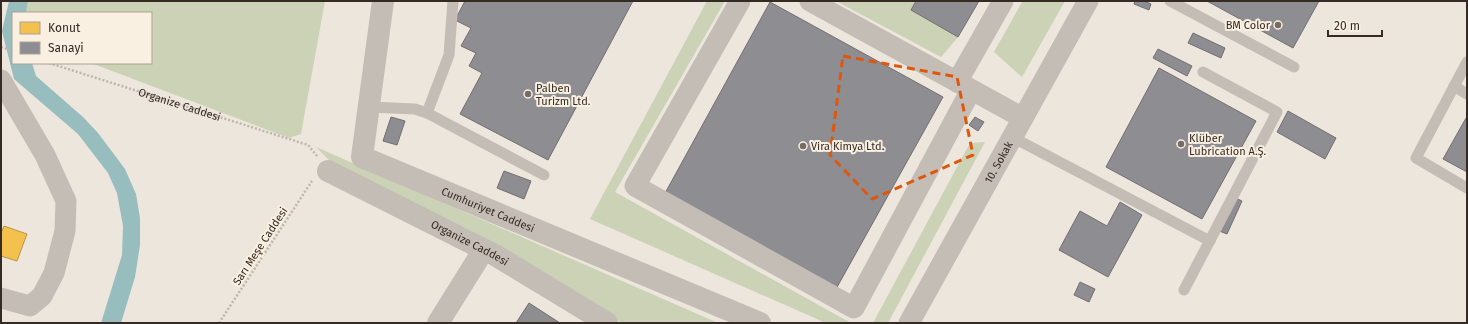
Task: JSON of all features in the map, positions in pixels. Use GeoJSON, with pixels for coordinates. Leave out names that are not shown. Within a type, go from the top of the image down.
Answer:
{"type":"FeatureCollection","features":[{"type":"Feature","properties":{"kind":"street","name":"Cumhuriyet Caddesi"},"geometry":{"type":"LineString","coordinates":[[383,1],[362,156],[760,323]]}},
{"type":"Feature","properties":{"kind":"street"},"geometry":{"type":"LineString","coordinates":[[740,1],[635,186],[854,308],[964,86],[1003,1]]}},
{"type":"Feature","properties":{"kind":"street"},"geometry":{"type":"LineString","coordinates":[[810,1],[1023,118]]}},
{"type":"Feature","properties":{"kind":"street","name":"10. Sokak"},"geometry":{"type":"LineString","coordinates":[[910,323],[1088,1]]}},
{"type":"Feature","properties":{"kind":"street"},"geometry":{"type":"LineString","coordinates":[[1,80],[45,155],[66,201],[65,231],[54,273],[42,296],[30,306],[1,298]]}},
{"type":"Feature","properties":{"kind":"street","name":"Organize Caddesi"},"geometry":{"type":"LineString","coordinates":[[321,170],[495,255],[607,323]]}},
{"type":"Feature","properties":{"kind":"street"},"geometry":{"type":"LineString","coordinates":[[438,323],[478,259]]}},
{"type":"Feature","properties":{"kind":"lane"},"geometry":{"type":"LineString","coordinates":[[426,113],[449,55],[454,1]]}},
{"type":"Feature","properties":{"kind":"lane"},"geometry":{"type":"LineString","coordinates":[[1170,1],[1294,67]]}},
{"type":"Feature","properties":{"kind":"lane"},"geometry":{"type":"LineString","coordinates":[[1467,62],[1416,158],[1467,188]]}},
{"type":"Feature","properties":{"kind":"lane"},"geometry":{"type":"LineString","coordinates":[[1184,290],[1277,112],[1203,72]]}},
{"type":"Feature","properties":{"kind":"lane"},"geometry":{"type":"LineString","coordinates":[[1454,86],[1467,94]]}},
{"type":"Feature","properties":{"kind":"lane"},"geometry":{"type":"LineString","coordinates":[[368,107],[415,109],[426,113],[544,175]]}},
{"type":"Feature","properties":{"kind":"lane"},"geometry":{"type":"LineString","coordinates":[[1012,137],[1210,241]]}},
{"type":"Feature","properties":{"kind":"path"},"geometry":{"type":"LineString","coordinates":[[1,47],[12,51]]}},
{"type":"Feature","properties":{"kind":"path","name":"Organize Caddesi"},"geometry":{"type":"LineString","coordinates":[[52,64],[308,145],[321,170]]}},
{"type":"Feature","properties":{"kind":"path","name":"Sarı Meşe Caddesi"},"geometry":{"type":"LineString","coordinates":[[219,323],[321,170]]}},
{"type":"Feature","properties":{"kind":"highlighted area"},"geometry":{"type":"Polygon","coordinates":[[[843,56],[957,77],[973,155],[872,199],[830,155],[843,56]]]}},
{"type":"Feature","properties":{"kind":"green space"},"geometry":{"type":"Polygon","coordinates":[[[28,1],[325,1],[301,134],[289,138],[94,64],[152,64],[152,12],[26,12],[28,1]]]}},
{"type":"Feature","properties":{"kind":"green space"},"geometry":{"type":"Polygon","coordinates":[[[707,1],[725,1],[615,192],[851,323],[826,323],[590,219],[707,1]]]}},
{"type":"Feature","properties":{"kind":"green space"},"geometry":{"type":"Polygon","coordinates":[[[836,1],[916,1],[911,10],[958,37],[941,57],[836,1]]]}},
{"type":"Feature","properties":{"kind":"green space"},"geometry":{"type":"Polygon","coordinates":[[[1021,1],[1065,1],[1022,77],[994,52],[1022,2],[1021,1]]]}},
{"type":"Feature","properties":{"kind":"green space"},"geometry":{"type":"Polygon","coordinates":[[[985,142],[888,323],[873,323],[970,143],[985,142]]]}},
{"type":"Feature","properties":{"kind":"green space"},"geometry":{"type":"Polygon","coordinates":[[[316,147],[718,323],[622,323],[505,249],[466,228],[341,172],[316,147]]]}},
{"type":"Feature","properties":{"kind":"water"},"geometry":{"type":"Polygon","coordinates":[[[9,1],[28,1],[26,12],[12,12],[12,64],[32,64],[36,76],[83,117],[98,133],[125,169],[136,194],[140,218],[140,245],[135,277],[121,323],[101,323],[122,255],[123,226],[117,193],[108,173],[78,134],[14,79],[2,31],[9,1]]]}},
{"type":"Feature","properties":{"kind":"building: Konut"},"geometry":{"type":"Polygon","coordinates":[[[4,226],[27,234],[17,261],[1,256],[1,233],[4,226]]]}},
{"type":"Feature","properties":{"kind":"building: Sanayi","name":"Palben Turizm Ltd."},"geometry":{"type":"Polygon","coordinates":[[[465,1],[633,1],[548,160],[460,114],[482,73],[469,66],[476,53],[461,46],[471,28],[455,20],[465,1]]]}},
{"type":"Feature","properties":{"kind":"building: Sanayi"},"geometry":{"type":"Polygon","coordinates":[[[916,1],[979,1],[958,37],[911,10],[916,1]]]}},
{"type":"Feature","properties":{"kind":"building: Sanayi"},"geometry":{"type":"Polygon","coordinates":[[[1135,1],[1144,1],[1151,4],[1149,10],[1134,4],[1135,1]]]}},
{"type":"Feature","properties":{"kind":"building: Sanayi","name":"BM Color"},"geometry":{"type":"Polygon","coordinates":[[[1207,1],[1319,1],[1293,48],[1207,1]]]}},
{"type":"Feature","properties":{"kind":"building: Sanayi","name":"Vira Kimya Ltd."},"geometry":{"type":"Polygon","coordinates":[[[770,2],[943,97],[836,289],[664,195],[770,2]]]}},
{"type":"Feature","properties":{"kind":"building: Sanayi"},"geometry":{"type":"Polygon","coordinates":[[[1193,33],[1225,48],[1221,58],[1188,43],[1193,33]]]}},
{"type":"Feature","properties":{"kind":"building: Sanayi"},"geometry":{"type":"Polygon","coordinates":[[[1158,49],[1192,66],[1187,76],[1153,58],[1158,49]]]}},
{"type":"Feature","properties":{"kind":"building: Sanayi","name":"Klüber Lubrication A.Ş."},"geometry":{"type":"Polygon","coordinates":[[[1159,68],[1256,121],[1202,219],[1106,167],[1159,68]]]}},
{"type":"Feature","properties":{"kind":"building: Sanayi"},"geometry":{"type":"Polygon","coordinates":[[[1288,111],[1336,138],[1325,159],[1277,132],[1288,111]]]}},
{"type":"Feature","properties":{"kind":"building: Sanayi"},"geometry":{"type":"Polygon","coordinates":[[[391,117],[405,121],[397,145],[383,141],[391,117]]]}},
{"type":"Feature","properties":{"kind":"building: Sanayi"},"geometry":{"type":"Polygon","coordinates":[[[975,117],[984,122],[978,131],[969,125],[975,117]]]}},
{"type":"Feature","properties":{"kind":"building: Sanayi"},"geometry":{"type":"Polygon","coordinates":[[[1467,118],[1467,172],[1443,159],[1467,118]]]}},
{"type":"Feature","properties":{"kind":"building: Sanayi"},"geometry":{"type":"Polygon","coordinates":[[[504,171],[531,181],[524,199],[497,188],[504,171]]]}},
{"type":"Feature","properties":{"kind":"building: Sanayi"},"geometry":{"type":"Polygon","coordinates":[[[1229,195],[1242,201],[1227,234],[1214,229],[1229,195]]]}},
{"type":"Feature","properties":{"kind":"building: Sanayi"},"geometry":{"type":"Polygon","coordinates":[[[1120,202],[1142,215],[1108,277],[1059,250],[1080,211],[1107,226],[1120,202]]]}},
{"type":"Feature","properties":{"kind":"building: Sanayi"},"geometry":{"type":"Polygon","coordinates":[[[1080,282],[1095,289],[1089,302],[1074,295],[1080,282]]]}},
{"type":"Feature","properties":{"kind":"building: Sanayi"},"geometry":{"type":"Polygon","coordinates":[[[529,303],[560,323],[516,323],[529,303]]]}},
{"type":"Feature","properties":{"kind":"place","name":"BM Color"},"geometry":{"type":"Point","coordinates":[1278,25]}},
{"type":"Feature","properties":{"kind":"place","name":"Palben Turizm Ltd."},"geometry":{"type":"Point","coordinates":[528,94]}},
{"type":"Feature","properties":{"kind":"place","name":"Klüber Lubrication A.Ş."},"geometry":{"type":"Point","coordinates":[1181,144]}},
{"type":"Feature","properties":{"kind":"place","name":"Vira Kimya Ltd."},"geometry":{"type":"Point","coordinates":[803,146]}}]}
